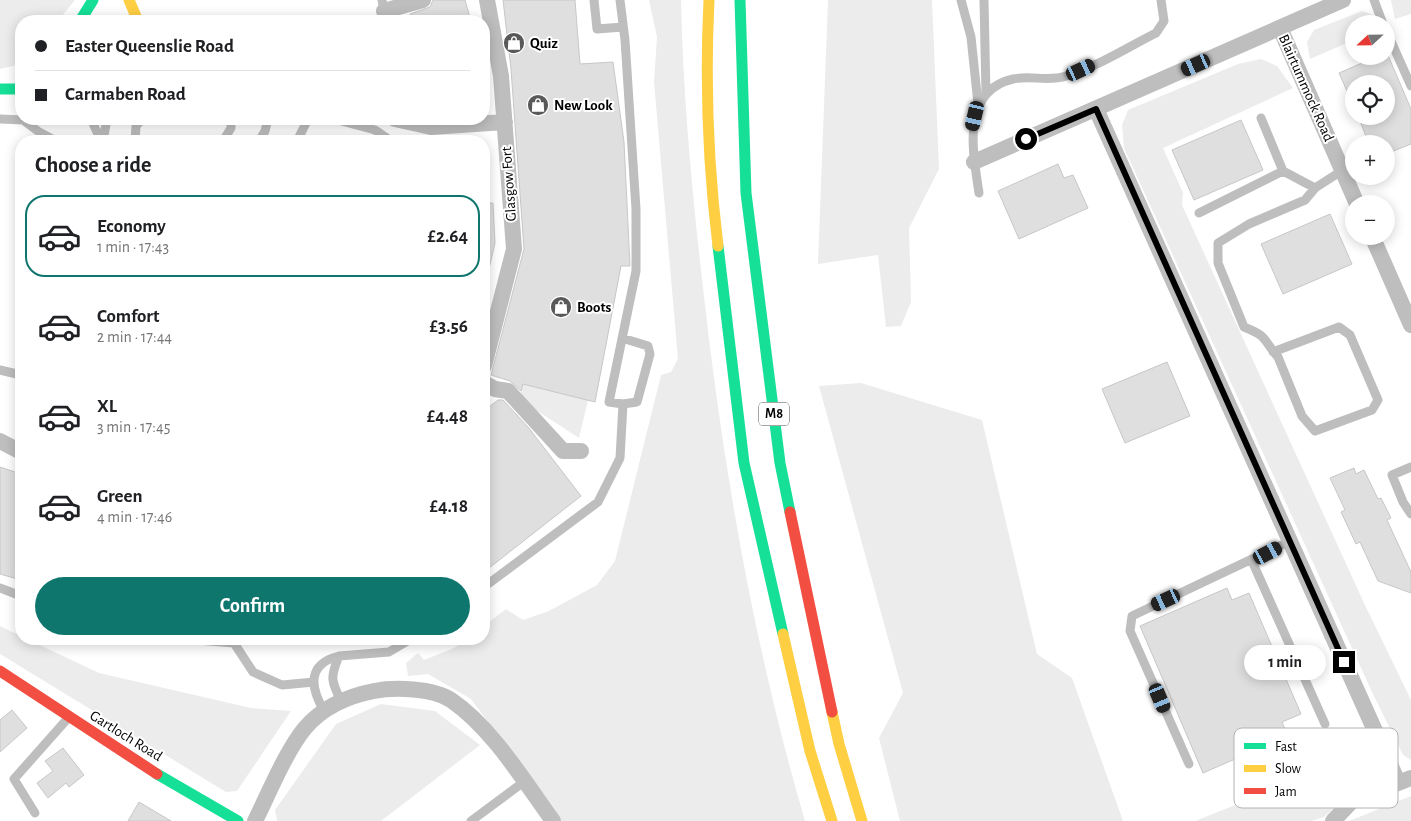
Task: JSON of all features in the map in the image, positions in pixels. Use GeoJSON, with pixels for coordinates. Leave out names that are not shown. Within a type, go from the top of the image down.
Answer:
{"type":"FeatureCollection","features":[{"type":"Feature","properties":{"kind":"main road"},"geometry":{"type":"LineString","coordinates":[[84,15],[93,0]]}},
{"type":"Feature","properties":{"kind":"main road"},"geometry":{"type":"LineString","coordinates":[[129,0],[135,15]]}},
{"type":"Feature","properties":{"kind":"main road","name":"M8"},"geometry":{"type":"LineString","coordinates":[[708,0],[706,62],[711,193],[744,463],[810,751],[832,821]]}},
{"type":"Feature","properties":{"kind":"main road","name":"M8"},"geometry":{"type":"LineString","coordinates":[[740,0],[746,193],[780,463],[839,744],[862,821]]}},
{"type":"Feature","properties":{"kind":"main road"},"geometry":{"type":"LineString","coordinates":[[697,9],[706,62]]}},
{"type":"Feature","properties":{"kind":"main road"},"geometry":{"type":"LineString","coordinates":[[2,89],[15,83]]}},
{"type":"Feature","properties":{"kind":"main road"},"geometry":{"type":"LineString","coordinates":[[2,89],[15,89]]}},
{"type":"Feature","properties":{"kind":"main road","name":"Gartloch Road"},"geometry":{"type":"LineString","coordinates":[[0,672],[134,760],[238,821]]}},
{"type":"Feature","properties":{"kind":"street"},"geometry":{"type":"LineString","coordinates":[[384,11],[423,0]]}},
{"type":"Feature","properties":{"kind":"street","name":"Glasgow Fort"},"geometry":{"type":"LineString","coordinates":[[487,0],[490,15]]}},
{"type":"Feature","properties":{"kind":"street"},"geometry":{"type":"LineString","coordinates":[[974,162],[1344,0]]}},
{"type":"Feature","properties":{"kind":"street","name":"Glasgow Fort"},"geometry":{"type":"LineString","coordinates":[[490,16],[501,76],[514,249],[490,343]]}},
{"type":"Feature","properties":{"kind":"street","name":"Blairtummock Road"},"geometry":{"type":"LineString","coordinates":[[1280,28],[1353,195]]}},
{"type":"Feature","properties":{"kind":"street"},"geometry":{"type":"LineString","coordinates":[[1096,109],[1290,541],[1380,728]]}},
{"type":"Feature","properties":{"kind":"street"},"geometry":{"type":"LineString","coordinates":[[490,123],[504,122]]}},
{"type":"Feature","properties":{"kind":"street"},"geometry":{"type":"LineString","coordinates":[[422,125],[431,127],[460,125]]}},
{"type":"Feature","properties":{"kind":"street"},"geometry":{"type":"LineString","coordinates":[[1377,245],[1407,305],[1411,325]]}},
{"type":"Feature","properties":{"kind":"street"},"geometry":{"type":"LineString","coordinates":[[490,386],[495,389],[508,391],[563,451],[581,450]]}},
{"type":"Feature","properties":{"kind":"street"},"geometry":{"type":"LineString","coordinates":[[0,440],[15,449]]}},
{"type":"Feature","properties":{"kind":"street"},"geometry":{"type":"LineString","coordinates":[[255,821],[293,746],[305,728],[324,711],[342,701],[389,688],[415,689],[450,699],[493,738],[553,821]]}},
{"type":"Feature","properties":{"kind":"street"},"geometry":{"type":"LineString","coordinates":[[1398,765],[1405,780]]}},
{"type":"Feature","properties":{"kind":"street"},"geometry":{"type":"LineString","coordinates":[[1333,821],[1345,808]]}},
{"type":"Feature","properties":{"kind":"lane"},"geometry":{"type":"LineString","coordinates":[[594,0],[597,29],[623,27]]}},
{"type":"Feature","properties":{"kind":"lane"},"geometry":{"type":"LineString","coordinates":[[620,0],[636,218],[636,271],[622,338],[609,402],[623,404],[637,402],[650,354],[648,346],[622,338]]}},
{"type":"Feature","properties":{"kind":"lane"},"geometry":{"type":"LineString","coordinates":[[961,0],[971,37],[978,104],[972,128],[974,162],[979,193]]}},
{"type":"Feature","properties":{"kind":"lane"},"geometry":{"type":"LineString","coordinates":[[984,0],[986,95]]}},
{"type":"Feature","properties":{"kind":"lane"},"geometry":{"type":"LineString","coordinates":[[978,104],[998,84],[1015,78],[1051,80],[1068,76],[1156,33],[1164,21],[1161,0]]}},
{"type":"Feature","properties":{"kind":"lane"},"geometry":{"type":"LineString","coordinates":[[1374,0],[1380,15]]}},
{"type":"Feature","properties":{"kind":"lane"},"geometry":{"type":"LineString","coordinates":[[1395,50],[1411,86]]}},
{"type":"Feature","properties":{"kind":"lane"},"geometry":{"type":"LineString","coordinates":[[0,118],[15,119]]}},
{"type":"Feature","properties":{"kind":"lane"},"geometry":{"type":"LineString","coordinates":[[1260,118],[1283,171],[1315,188]]}},
{"type":"Feature","properties":{"kind":"lane"},"geometry":{"type":"LineString","coordinates":[[31,125],[47,135]]}},
{"type":"Feature","properties":{"kind":"lane"},"geometry":{"type":"LineString","coordinates":[[356,125],[375,130],[383,135]]}},
{"type":"Feature","properties":{"kind":"lane"},"geometry":{"type":"LineString","coordinates":[[1273,352],[1340,327],[1350,335],[1378,400],[1372,410],[1316,431],[1302,416],[1278,357],[1273,352],[1263,335],[1244,328],[1218,263],[1218,243],[1249,224],[1305,200],[1315,188],[1342,170]]}},
{"type":"Feature","properties":{"kind":"lane"},"geometry":{"type":"LineString","coordinates":[[1199,213],[1283,171]]}},
{"type":"Feature","properties":{"kind":"lane"},"geometry":{"type":"LineString","coordinates":[[0,370],[15,374]]}},
{"type":"Feature","properties":{"kind":"lane"},"geometry":{"type":"LineString","coordinates":[[490,583],[598,502],[620,458],[623,404]]}},
{"type":"Feature","properties":{"kind":"lane"},"geometry":{"type":"LineString","coordinates":[[1411,467],[1392,475],[1403,502],[1411,514]]}},
{"type":"Feature","properties":{"kind":"lane"},"geometry":{"type":"LineString","coordinates":[[1189,764],[1130,631],[1132,616],[1252,561],[1290,541]]}},
{"type":"Feature","properties":{"kind":"lane"},"geometry":{"type":"LineString","coordinates":[[1252,561],[1325,724]]}},
{"type":"Feature","properties":{"kind":"lane"},"geometry":{"type":"LineString","coordinates":[[0,588],[15,594]]}},
{"type":"Feature","properties":{"kind":"lane"},"geometry":{"type":"LineString","coordinates":[[235,645],[252,672],[282,685],[314,682]]}},
{"type":"Feature","properties":{"kind":"lane"},"geometry":{"type":"LineString","coordinates":[[324,711],[315,696],[314,682],[317,666],[326,659],[339,656],[389,652],[401,645]]}},
{"type":"Feature","properties":{"kind":"lane"},"geometry":{"type":"LineString","coordinates":[[339,656],[332,674],[333,685],[342,701]]}},
{"type":"Feature","properties":{"kind":"lane"},"geometry":{"type":"LineString","coordinates":[[35,812],[14,779],[69,717]]}},
{"type":"Feature","properties":{"kind":"lane"},"geometry":{"type":"LineString","coordinates":[[471,821],[524,781]]}},
{"type":"Feature","properties":{"kind":"shaded area"},"geometry":{"type":"Polygon","coordinates":[[[0,0],[75,0],[63,15],[15,15],[15,65],[0,69],[0,0]]]}},
{"type":"Feature","properties":{"kind":"shaded area"},"geometry":{"type":"Polygon","coordinates":[[[649,0],[681,0],[686,108],[692,180],[720,423],[742,557],[770,690],[805,821],[561,821],[471,699],[428,674],[408,676],[406,663],[418,653],[424,660],[458,645],[490,645],[490,621],[506,609],[523,620],[549,611],[597,585],[615,561],[661,375],[671,372],[678,359],[654,82],[657,37],[649,0]]]}},
{"type":"Feature","properties":{"kind":"shaded area"},"geometry":{"type":"Polygon","coordinates":[[[828,0],[932,0],[939,169],[909,228],[911,302],[901,326],[886,327],[878,255],[818,264],[828,0]]]}},
{"type":"Feature","properties":{"kind":"shaded area"},"geometry":{"type":"Polygon","coordinates":[[[1391,0],[1411,0],[1411,14],[1395,19],[1391,0]]]}},
{"type":"Feature","properties":{"kind":"shaded area"},"geometry":{"type":"Polygon","coordinates":[[[1362,11],[1373,15],[1352,15],[1362,11]]]}},
{"type":"Feature","properties":{"kind":"shaded area"},"geometry":{"type":"Polygon","coordinates":[[[1345,18],[1345,44],[1310,59],[1307,42],[1314,30],[1345,18]]]}},
{"type":"Feature","properties":{"kind":"shaded area"},"geometry":{"type":"Polygon","coordinates":[[[1261,59],[1277,66],[1293,88],[1163,148],[1183,193],[1182,205],[1364,603],[1411,700],[1411,760],[1403,755],[1398,745],[1398,728],[1390,728],[1372,692],[1124,148],[1122,125],[1128,110],[1238,64],[1261,59]]]}},
{"type":"Feature","properties":{"kind":"shaded area"},"geometry":{"type":"Polygon","coordinates":[[[861,383],[982,420],[1037,654],[1072,678],[1123,821],[900,821],[879,738],[903,693],[819,386],[861,383]]]}},
{"type":"Feature","properties":{"kind":"shaded area"},"geometry":{"type":"Polygon","coordinates":[[[523,384],[588,400],[579,438],[519,399],[523,384]]]}},
{"type":"Feature","properties":{"kind":"shaded area"},"geometry":{"type":"Polygon","coordinates":[[[0,626],[15,633],[15,645],[40,645],[99,673],[251,708],[291,711],[237,791],[226,792],[0,654],[0,626]]]}},
{"type":"Feature","properties":{"kind":"shaded area"},"geometry":{"type":"Polygon","coordinates":[[[381,704],[435,711],[480,745],[381,821],[277,821],[275,810],[336,724],[381,704]]]}},
{"type":"Feature","properties":{"kind":"shaded area"},"geometry":{"type":"Polygon","coordinates":[[[1411,796],[1411,821],[1349,821],[1381,808],[1398,808],[1398,801],[1411,796]]]}},
{"type":"Feature","properties":{"kind":"shaded area"},"geometry":{"type":"Polygon","coordinates":[[[1234,806],[1234,808],[1334,808],[1324,817],[1312,821],[1195,821],[1234,806]]]}},
{"type":"Feature","properties":{"kind":"building"},"geometry":{"type":"Polygon","coordinates":[[[433,0],[465,0],[469,15],[410,15],[430,7],[433,0]]]}},
{"type":"Feature","properties":{"kind":"building"},"geometry":{"type":"Polygon","coordinates":[[[503,0],[575,0],[580,64],[613,62],[624,142],[630,266],[621,266],[595,402],[523,384],[521,391],[510,381],[491,375],[524,249],[511,69],[503,0]]]}},
{"type":"Feature","properties":{"kind":"building"},"geometry":{"type":"Polygon","coordinates":[[[1357,65],[1392,65],[1411,109],[1411,144],[1395,150],[1395,135],[1365,135],[1362,125],[1395,125],[1395,75],[1345,75],[1345,87],[1339,73],[1357,65]]]}},
{"type":"Feature","properties":{"kind":"building"},"geometry":{"type":"Polygon","coordinates":[[[1241,120],[1263,170],[1194,200],[1172,150],[1241,120]]]}},
{"type":"Feature","properties":{"kind":"building"},"geometry":{"type":"Polygon","coordinates":[[[1058,164],[1064,178],[1073,175],[1088,208],[1019,239],[998,191],[1058,164]]]}},
{"type":"Feature","properties":{"kind":"building"},"geometry":{"type":"Polygon","coordinates":[[[490,203],[493,203],[495,243],[490,264],[490,203]]]}},
{"type":"Feature","properties":{"kind":"building"},"geometry":{"type":"Polygon","coordinates":[[[1330,214],[1352,264],[1283,294],[1261,244],[1330,214]]]}},
{"type":"Feature","properties":{"kind":"building"},"geometry":{"type":"Polygon","coordinates":[[[1167,362],[1190,416],[1125,443],[1102,389],[1167,362]]]}},
{"type":"Feature","properties":{"kind":"building"},"geometry":{"type":"Polygon","coordinates":[[[498,400],[503,400],[528,427],[581,496],[490,567],[490,406],[498,400]]]}},
{"type":"Feature","properties":{"kind":"building"},"geometry":{"type":"Polygon","coordinates":[[[0,467],[15,472],[15,578],[0,574],[0,467]]]}},
{"type":"Feature","properties":{"kind":"building"},"geometry":{"type":"Polygon","coordinates":[[[1354,468],[1356,474],[1364,470],[1378,499],[1381,498],[1391,518],[1387,520],[1411,572],[1411,593],[1378,581],[1360,542],[1356,544],[1341,512],[1345,510],[1330,478],[1354,468]]]}},
{"type":"Feature","properties":{"kind":"building"},"geometry":{"type":"Polygon","coordinates":[[[1227,588],[1232,600],[1249,593],[1301,714],[1282,722],[1285,728],[1234,728],[1234,760],[1203,773],[1140,626],[1227,588]]]}},
{"type":"Feature","properties":{"kind":"building"},"geometry":{"type":"Polygon","coordinates":[[[12,710],[27,728],[0,752],[0,720],[12,710]]]}},
{"type":"Feature","properties":{"kind":"building"},"geometry":{"type":"Polygon","coordinates":[[[63,748],[84,775],[69,787],[66,783],[48,798],[37,783],[53,771],[45,761],[63,748]]]}},
{"type":"Feature","properties":{"kind":"building"},"geometry":{"type":"Polygon","coordinates":[[[139,802],[171,821],[128,821],[139,802]]]}},
{"type":"Feature","properties":{"kind":"traffic: fast"},"geometry":{"type":"LineString","coordinates":[[84,15],[93,0]]}},
{"type":"Feature","properties":{"kind":"traffic: fast"},"geometry":{"type":"LineString","coordinates":[[740,0],[746,193],[780,463],[790,512]]}},
{"type":"Feature","properties":{"kind":"traffic: fast"},"geometry":{"type":"LineString","coordinates":[[0,89],[15,89]]}},
{"type":"Feature","properties":{"kind":"traffic: fast"},"geometry":{"type":"LineString","coordinates":[[718,246],[744,463],[783,634]]}},
{"type":"Feature","properties":{"kind":"traffic: fast"},"geometry":{"type":"LineString","coordinates":[[157,774],[238,821]]}},
{"type":"Feature","properties":{"kind":"traffic: slow"},"geometry":{"type":"LineString","coordinates":[[129,0],[135,15]]}},
{"type":"Feature","properties":{"kind":"traffic: slow"},"geometry":{"type":"LineString","coordinates":[[709,0],[708,123],[718,246]]}},
{"type":"Feature","properties":{"kind":"traffic: slow"},"geometry":{"type":"LineString","coordinates":[[783,634],[810,751],[832,821]]}},
{"type":"Feature","properties":{"kind":"traffic: slow"},"geometry":{"type":"LineString","coordinates":[[832,712],[839,744],[862,821]]}},
{"type":"Feature","properties":{"kind":"traffic: jam"},"geometry":{"type":"LineString","coordinates":[[790,512],[832,712]]}},
{"type":"Feature","properties":{"kind":"traffic: jam"},"geometry":{"type":"LineString","coordinates":[[0,671],[157,774]]}},
{"type":"Feature","properties":{"kind":"place","name":"Quiz"},"geometry":{"type":"Point","coordinates":[514,43]}},
{"type":"Feature","properties":{"kind":"place","name":"New Look"},"geometry":{"type":"Point","coordinates":[538,105]}},
{"type":"Feature","properties":{"kind":"place","name":"Boots"},"geometry":{"type":"Point","coordinates":[561,307]}},
{"type":"Feature","properties":{"kind":"route"},"geometry":{"type":"LineString","coordinates":[[1026,139],[1096,109],[1344,662]]}}]}
